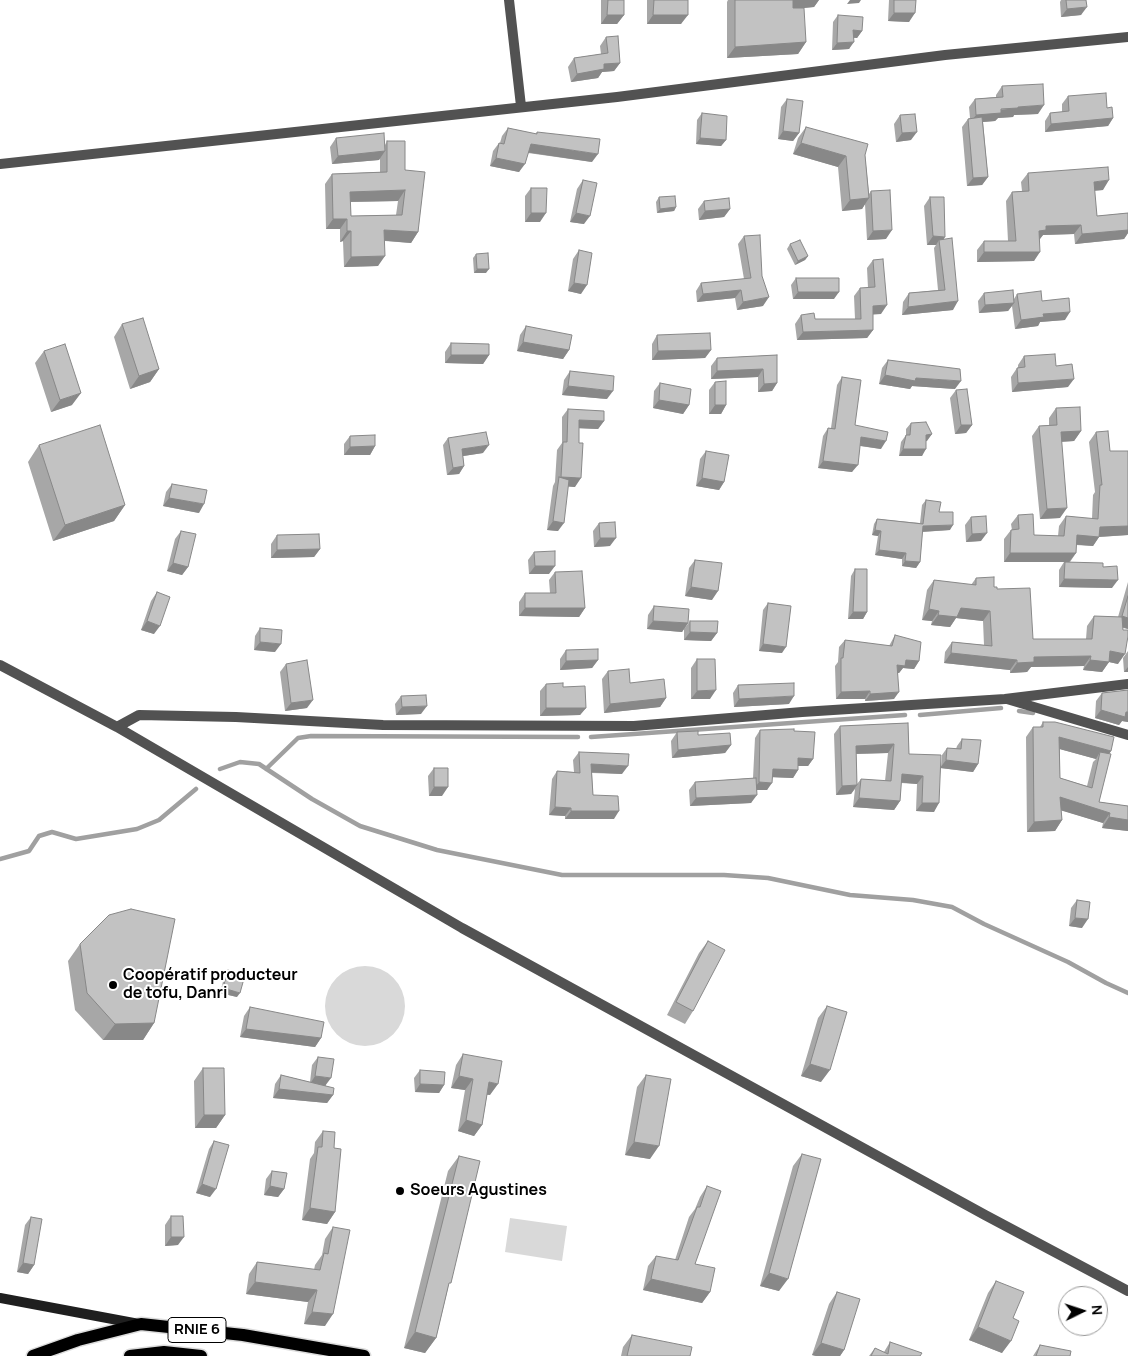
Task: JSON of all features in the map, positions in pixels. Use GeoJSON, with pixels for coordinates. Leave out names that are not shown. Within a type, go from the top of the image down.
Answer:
{"type":"FeatureCollection","features":[{"type":"Feature","properties":{"kind":"main road"},"geometry":{"type":"LineString","coordinates":[[0,1298],[141,1324]]}},
{"type":"Feature","properties":{"kind":"main road","name":"RNIE 6"},"geometry":{"type":"LineString","coordinates":[[33,1356],[78,1340],[141,1324],[243,1335],[364,1356]]}},
{"type":"Feature","properties":{"kind":"main road","name":"RNIE 6"},"geometry":{"type":"LineString","coordinates":[[130,1356],[164,1352],[201,1356]]}},
{"type":"Feature","properties":{"kind":"street"},"geometry":{"type":"LineString","coordinates":[[509,0],[521,106]]}},
{"type":"Feature","properties":{"kind":"street"},"geometry":{"type":"LineString","coordinates":[[0,164],[617,96],[945,55],[1128,37]]}},
{"type":"Feature","properties":{"kind":"street"},"geometry":{"type":"LineString","coordinates":[[0,665],[117,727],[462,928],[985,1215],[1128,1291]]}},
{"type":"Feature","properties":{"kind":"street"},"geometry":{"type":"LineString","coordinates":[[117,727],[139,715],[236,717],[383,725],[634,726],[802,712],[1005,699],[1128,684]]}},
{"type":"Feature","properties":{"kind":"street"},"geometry":{"type":"LineString","coordinates":[[1005,699],[1128,735]]}},
{"type":"Feature","properties":{"kind":"shaded area"},"geometry":{"type":"Polygon","coordinates":[[[357,966],[373,966],[394,977],[405,998],[405,1014],[394,1035],[373,1046],[357,1046],[343,1040],[331,1028],[325,1014],[325,998],[331,984],[343,972],[357,966]]]}},
{"type":"Feature","properties":{"kind":"shaded area"},"geometry":{"type":"Polygon","coordinates":[[[510,1218],[567,1226],[562,1261],[505,1252],[510,1218]]]}},
{"type":"Feature","properties":{"kind":"building"},"geometry":{"type":"Polygon","coordinates":[[[608,0],[624,0],[624,15],[607,15],[608,0]]]}},
{"type":"Feature","properties":{"kind":"building"},"geometry":{"type":"Polygon","coordinates":[[[654,0],[688,0],[688,15],[653,15],[654,0]]]}},
{"type":"Feature","properties":{"kind":"building"},"geometry":{"type":"Polygon","coordinates":[[[735,0],[793,0],[793,8],[804,8],[806,42],[735,47],[735,0]]]}},
{"type":"Feature","properties":{"kind":"building"},"geometry":{"type":"Polygon","coordinates":[[[894,0],[916,0],[915,13],[894,13],[894,0]]]}},
{"type":"Feature","properties":{"kind":"building"},"geometry":{"type":"Polygon","coordinates":[[[1066,0],[1086,0],[1087,7],[1067,9],[1066,0]]]}},
{"type":"Feature","properties":{"kind":"building"},"geometry":{"type":"Polygon","coordinates":[[[838,15],[863,17],[862,31],[853,30],[854,42],[837,43],[838,15]]]}},
{"type":"Feature","properties":{"kind":"building"},"geometry":{"type":"Polygon","coordinates":[[[618,36],[620,63],[604,64],[604,69],[577,74],[574,58],[608,53],[606,37],[618,36]]]}},
{"type":"Feature","properties":{"kind":"building"},"geometry":{"type":"Polygon","coordinates":[[[1043,84],[1044,105],[1001,109],[1001,113],[976,115],[975,99],[1003,97],[1002,86],[1043,84]]]}},
{"type":"Feature","properties":{"kind":"building"},"geometry":{"type":"Polygon","coordinates":[[[1106,93],[1107,108],[1112,107],[1113,118],[1051,124],[1050,113],[1069,111],[1068,96],[1106,93]]]}},
{"type":"Feature","properties":{"kind":"building"},"geometry":{"type":"Polygon","coordinates":[[[787,99],[803,101],[799,133],[783,131],[787,99]]]}},
{"type":"Feature","properties":{"kind":"building"},"geometry":{"type":"Polygon","coordinates":[[[702,113],[727,116],[726,140],[700,138],[702,113]]]}},
{"type":"Feature","properties":{"kind":"building"},"geometry":{"type":"Polygon","coordinates":[[[915,114],[917,132],[902,133],[900,115],[915,114]]]}},
{"type":"Feature","properties":{"kind":"building"},"geometry":{"type":"Polygon","coordinates":[[[982,117],[988,177],[973,178],[968,119],[982,117]]]}},
{"type":"Feature","properties":{"kind":"building"},"geometry":{"type":"Polygon","coordinates":[[[806,127],[868,144],[865,155],[869,198],[850,200],[846,156],[801,143],[806,127]]]}},
{"type":"Feature","properties":{"kind":"building"},"geometry":{"type":"Polygon","coordinates":[[[508,128],[537,134],[537,132],[600,139],[598,154],[531,144],[525,164],[496,158],[499,143],[504,144],[508,128]]]}},
{"type":"Feature","properties":{"kind":"building"},"geometry":{"type":"Polygon","coordinates":[[[384,133],[385,151],[338,156],[336,138],[384,133]]]}},
{"type":"Feature","properties":{"kind":"building"},"geometry":{"type":"Polygon","coordinates":[[[387,141],[405,141],[405,170],[425,172],[418,232],[384,230],[385,256],[351,257],[351,231],[347,231],[347,219],[333,219],[332,174],[387,172],[387,141]],[[405,190],[350,192],[351,216],[402,215],[405,190]]]}},
{"type":"Feature","properties":{"kind":"building"},"geometry":{"type":"Polygon","coordinates":[[[1108,167],[1109,180],[1094,182],[1097,216],[1128,213],[1128,230],[1082,234],[1081,225],[1046,226],[1046,230],[1039,231],[1040,252],[984,252],[984,241],[1016,241],[1012,192],[1029,191],[1028,173],[1108,167]]]}},
{"type":"Feature","properties":{"kind":"building"},"geometry":{"type":"Polygon","coordinates":[[[583,180],[597,183],[590,216],[576,213],[583,180]]]}},
{"type":"Feature","properties":{"kind":"building"},"geometry":{"type":"Polygon","coordinates":[[[531,188],[547,188],[546,213],[531,213],[531,188]]]}},
{"type":"Feature","properties":{"kind":"building"},"geometry":{"type":"Polygon","coordinates":[[[890,190],[892,230],[873,231],[871,191],[890,190]]]}},
{"type":"Feature","properties":{"kind":"building"},"geometry":{"type":"Polygon","coordinates":[[[675,196],[676,207],[660,209],[659,197],[675,196]]]}},
{"type":"Feature","properties":{"kind":"building"},"geometry":{"type":"Polygon","coordinates":[[[930,197],[944,197],[945,237],[933,236],[930,197]]]}},
{"type":"Feature","properties":{"kind":"building"},"geometry":{"type":"Polygon","coordinates":[[[729,198],[730,209],[705,211],[704,201],[729,198]]]}},
{"type":"Feature","properties":{"kind":"building"},"geometry":{"type":"Polygon","coordinates":[[[760,235],[762,276],[769,297],[743,302],[741,290],[703,294],[701,283],[751,278],[744,236],[760,235]]]}},
{"type":"Feature","properties":{"kind":"building"},"geometry":{"type":"Polygon","coordinates":[[[952,238],[958,301],[908,307],[909,293],[945,290],[939,240],[952,238]]]}},
{"type":"Feature","properties":{"kind":"building"},"geometry":{"type":"Polygon","coordinates":[[[800,240],[808,256],[798,261],[790,244],[800,240]]]}},
{"type":"Feature","properties":{"kind":"building"},"geometry":{"type":"Polygon","coordinates":[[[579,250],[592,253],[587,285],[574,283],[579,250]]]}},
{"type":"Feature","properties":{"kind":"building"},"geometry":{"type":"Polygon","coordinates":[[[488,253],[489,269],[477,269],[476,254],[488,253]]]}},
{"type":"Feature","properties":{"kind":"building"},"geometry":{"type":"Polygon","coordinates":[[[883,259],[887,305],[873,306],[873,330],[803,332],[801,315],[814,313],[815,319],[861,319],[860,288],[875,287],[873,260],[883,259]]]}},
{"type":"Feature","properties":{"kind":"building"},"geometry":{"type":"Polygon","coordinates":[[[796,278],[839,278],[839,292],[798,292],[796,278]]]}},
{"type":"Feature","properties":{"kind":"building"},"geometry":{"type":"Polygon","coordinates":[[[1013,290],[1014,303],[985,305],[984,293],[1013,290]]]}},
{"type":"Feature","properties":{"kind":"building"},"geometry":{"type":"Polygon","coordinates":[[[1041,291],[1042,301],[1069,298],[1070,312],[1043,314],[1044,317],[1021,320],[1017,294],[1041,291]]]}},
{"type":"Feature","properties":{"kind":"building"},"geometry":{"type":"Polygon","coordinates":[[[143,318],[159,369],[139,376],[122,324],[143,318]]]}},
{"type":"Feature","properties":{"kind":"building"},"geometry":{"type":"Polygon","coordinates":[[[526,326],[572,335],[569,350],[523,342],[526,326]]]}},
{"type":"Feature","properties":{"kind":"building"},"geometry":{"type":"Polygon","coordinates":[[[710,333],[711,350],[658,351],[657,335],[710,333]]]}},
{"type":"Feature","properties":{"kind":"building"},"geometry":{"type":"Polygon","coordinates":[[[451,343],[489,344],[489,355],[451,355],[451,343]]]}},
{"type":"Feature","properties":{"kind":"building"},"geometry":{"type":"Polygon","coordinates":[[[65,344],[81,393],[60,400],[44,351],[65,344]]]}},
{"type":"Feature","properties":{"kind":"building"},"geometry":{"type":"Polygon","coordinates":[[[1055,354],[1056,366],[1072,364],[1074,379],[1018,383],[1017,368],[1025,367],[1024,356],[1055,354]]]}},
{"type":"Feature","properties":{"kind":"building"},"geometry":{"type":"Polygon","coordinates":[[[777,355],[777,383],[764,384],[763,369],[717,371],[717,358],[777,355]]]}},
{"type":"Feature","properties":{"kind":"building"},"geometry":{"type":"Polygon","coordinates":[[[888,360],[960,369],[961,381],[916,378],[915,381],[885,375],[888,360]]]}},
{"type":"Feature","properties":{"kind":"building"},"geometry":{"type":"Polygon","coordinates":[[[570,371],[614,376],[613,391],[568,386],[570,371]]]}},
{"type":"Feature","properties":{"kind":"building"},"geometry":{"type":"Polygon","coordinates":[[[842,377],[861,380],[855,425],[888,432],[886,441],[861,437],[858,465],[823,461],[828,428],[835,429],[842,377]]]}},
{"type":"Feature","properties":{"kind":"building"},"geometry":{"type":"Polygon","coordinates":[[[726,381],[726,405],[715,405],[715,382],[726,381]]]}},
{"type":"Feature","properties":{"kind":"building"},"geometry":{"type":"Polygon","coordinates":[[[660,383],[691,389],[689,405],[659,400],[660,383]]]}},
{"type":"Feature","properties":{"kind":"building"},"geometry":{"type":"Polygon","coordinates":[[[967,389],[972,425],[961,425],[956,390],[967,389]]]}},
{"type":"Feature","properties":{"kind":"building"},"geometry":{"type":"Polygon","coordinates":[[[1080,407],[1081,431],[1061,432],[1067,508],[1047,509],[1039,426],[1057,425],[1056,408],[1080,407]]]}},
{"type":"Feature","properties":{"kind":"building"},"geometry":{"type":"Polygon","coordinates":[[[568,409],[604,411],[604,421],[579,420],[579,443],[583,443],[581,478],[561,477],[563,442],[567,442],[568,409]]]}},
{"type":"Feature","properties":{"kind":"building"},"geometry":{"type":"Polygon","coordinates":[[[926,422],[932,434],[926,435],[926,449],[903,449],[906,435],[910,435],[911,423],[926,422]]]}},
{"type":"Feature","properties":{"kind":"building"},"geometry":{"type":"Polygon","coordinates":[[[100,425],[125,505],[65,525],[39,445],[100,425]]]}},
{"type":"Feature","properties":{"kind":"building"},"geometry":{"type":"Polygon","coordinates":[[[1108,431],[1110,451],[1128,451],[1128,526],[1100,527],[1099,537],[1077,535],[1076,553],[1010,553],[1011,530],[1019,529],[1018,515],[1033,514],[1034,535],[1064,536],[1066,516],[1098,519],[1100,485],[1102,485],[1096,432],[1108,431]]]}},
{"type":"Feature","properties":{"kind":"building"},"geometry":{"type":"Polygon","coordinates":[[[486,432],[489,445],[462,449],[464,466],[453,468],[448,438],[486,432]]]}},
{"type":"Feature","properties":{"kind":"building"},"geometry":{"type":"Polygon","coordinates":[[[375,435],[375,446],[350,447],[350,436],[375,435]]]}},
{"type":"Feature","properties":{"kind":"building"},"geometry":{"type":"Polygon","coordinates":[[[706,451],[729,455],[724,482],[702,478],[706,451]]]}},
{"type":"Feature","properties":{"kind":"building"},"geometry":{"type":"Polygon","coordinates":[[[559,477],[569,480],[564,523],[553,521],[559,477]]]}},
{"type":"Feature","properties":{"kind":"building"},"geometry":{"type":"Polygon","coordinates":[[[172,484],[207,490],[204,504],[169,498],[172,484]]]}},
{"type":"Feature","properties":{"kind":"building"},"geometry":{"type":"Polygon","coordinates":[[[926,500],[941,502],[939,512],[953,512],[953,525],[923,526],[920,562],[905,561],[906,553],[879,550],[881,531],[875,530],[877,519],[923,524],[926,500]]]}},
{"type":"Feature","properties":{"kind":"building"},"geometry":{"type":"Polygon","coordinates":[[[986,516],[987,533],[972,534],[971,517],[986,516]]]}},
{"type":"Feature","properties":{"kind":"building"},"geometry":{"type":"Polygon","coordinates":[[[615,522],[616,538],[600,538],[599,523],[615,522]]]}},
{"type":"Feature","properties":{"kind":"building"},"geometry":{"type":"Polygon","coordinates":[[[181,531],[196,534],[188,567],[173,563],[181,531]]]}},
{"type":"Feature","properties":{"kind":"building"},"geometry":{"type":"Polygon","coordinates":[[[319,534],[320,549],[277,550],[277,535],[319,534]]]}},
{"type":"Feature","properties":{"kind":"building"},"geometry":{"type":"Polygon","coordinates":[[[555,551],[555,566],[535,566],[534,552],[555,551]]]}},
{"type":"Feature","properties":{"kind":"building"},"geometry":{"type":"Polygon","coordinates":[[[695,560],[722,563],[718,591],[691,587],[695,560]]]}},
{"type":"Feature","properties":{"kind":"building"},"geometry":{"type":"Polygon","coordinates":[[[1065,562],[1103,563],[1103,567],[1117,566],[1118,580],[1064,579],[1065,562]]]}},
{"type":"Feature","properties":{"kind":"building"},"geometry":{"type":"Polygon","coordinates":[[[855,569],[867,569],[867,612],[853,612],[855,569]]]}},
{"type":"Feature","properties":{"kind":"building"},"geometry":{"type":"Polygon","coordinates":[[[582,571],[585,608],[525,608],[525,593],[556,593],[555,572],[582,571]]]}},
{"type":"Feature","properties":{"kind":"building"},"geometry":{"type":"Polygon","coordinates":[[[994,577],[994,587],[997,587],[997,589],[1030,588],[1033,639],[1092,639],[1094,616],[1122,617],[1123,630],[1128,630],[1125,654],[1110,651],[1109,662],[1090,660],[1091,656],[1034,657],[1034,662],[1017,663],[1017,660],[951,653],[952,642],[992,646],[990,611],[961,608],[957,617],[938,615],[939,611],[929,609],[934,580],[976,585],[976,578],[994,577]]]}},
{"type":"Feature","properties":{"kind":"building"},"geometry":{"type":"Polygon","coordinates":[[[157,592],[170,597],[160,626],[147,621],[157,592]]]}},
{"type":"Feature","properties":{"kind":"building"},"geometry":{"type":"Polygon","coordinates":[[[1128,596],[1128,618],[1122,616],[1128,596]]]}},
{"type":"Feature","properties":{"kind":"building"},"geometry":{"type":"Polygon","coordinates":[[[768,603],[791,606],[786,647],[763,644],[768,603]]]}},
{"type":"Feature","properties":{"kind":"building"},"geometry":{"type":"Polygon","coordinates":[[[654,606],[689,609],[688,623],[653,621],[654,606]]]}},
{"type":"Feature","properties":{"kind":"building"},"geometry":{"type":"Polygon","coordinates":[[[690,621],[718,621],[717,633],[690,632],[690,621]]]}},
{"type":"Feature","properties":{"kind":"building"},"geometry":{"type":"Polygon","coordinates":[[[260,628],[282,630],[281,644],[260,642],[260,628]]]}},
{"type":"Feature","properties":{"kind":"building"},"geometry":{"type":"Polygon","coordinates":[[[895,635],[921,642],[919,661],[906,660],[905,666],[897,665],[899,692],[870,694],[870,691],[841,692],[841,658],[843,658],[845,640],[892,646],[895,635]]]}},
{"type":"Feature","properties":{"kind":"building"},"geometry":{"type":"Polygon","coordinates":[[[598,649],[598,660],[566,661],[566,650],[598,649]]]}},
{"type":"Feature","properties":{"kind":"building"},"geometry":{"type":"Polygon","coordinates":[[[697,659],[715,659],[716,690],[697,691],[697,659]]]}},
{"type":"Feature","properties":{"kind":"building"},"geometry":{"type":"Polygon","coordinates":[[[307,660],[313,700],[291,703],[286,664],[307,660]]]}},
{"type":"Feature","properties":{"kind":"building"},"geometry":{"type":"Polygon","coordinates":[[[629,669],[630,683],[664,679],[666,698],[610,704],[608,671],[629,669]]]}},
{"type":"Feature","properties":{"kind":"building"},"geometry":{"type":"Polygon","coordinates":[[[563,683],[563,687],[585,686],[586,708],[546,708],[546,684],[563,683]]]}},
{"type":"Feature","properties":{"kind":"building"},"geometry":{"type":"Polygon","coordinates":[[[794,683],[794,696],[739,699],[738,685],[794,683]]]}},
{"type":"Feature","properties":{"kind":"building"},"geometry":{"type":"Polygon","coordinates":[[[1128,690],[1128,712],[1126,712],[1125,717],[1101,710],[1102,693],[1128,690]]]}},
{"type":"Feature","properties":{"kind":"building"},"geometry":{"type":"Polygon","coordinates":[[[426,695],[427,706],[402,707],[401,696],[426,695]]]}},
{"type":"Feature","properties":{"kind":"building"},"geometry":{"type":"Polygon","coordinates":[[[1043,722],[1055,722],[1114,737],[1111,751],[1059,737],[1060,778],[1092,788],[1100,752],[1111,754],[1099,802],[1128,806],[1128,820],[1109,817],[1110,813],[1060,797],[1062,820],[1034,822],[1033,727],[1043,727],[1043,722]]]}},
{"type":"Feature","properties":{"kind":"building"},"geometry":{"type":"Polygon","coordinates":[[[908,723],[909,754],[941,755],[939,803],[922,803],[923,776],[902,774],[900,801],[859,798],[861,779],[891,781],[894,744],[856,746],[857,785],[842,786],[840,726],[908,723]]]}},
{"type":"Feature","properties":{"kind":"building"},"geometry":{"type":"Polygon","coordinates":[[[794,729],[794,731],[815,732],[813,759],[798,758],[798,770],[773,769],[772,783],[759,782],[760,730],[794,729]]]}},
{"type":"Feature","properties":{"kind":"building"},"geometry":{"type":"Polygon","coordinates":[[[698,731],[698,735],[730,733],[731,745],[678,750],[677,732],[698,731]]]}},
{"type":"Feature","properties":{"kind":"building"},"geometry":{"type":"Polygon","coordinates":[[[962,739],[981,740],[978,764],[946,760],[947,748],[961,749],[962,739]]]}},
{"type":"Feature","properties":{"kind":"building"},"geometry":{"type":"Polygon","coordinates":[[[579,752],[629,754],[628,766],[591,764],[593,795],[618,796],[619,811],[571,811],[571,808],[555,807],[557,771],[580,773],[579,752]]]}},
{"type":"Feature","properties":{"kind":"building"},"geometry":{"type":"Polygon","coordinates":[[[434,768],[448,768],[448,787],[434,787],[434,768]]]}},
{"type":"Feature","properties":{"kind":"building"},"geometry":{"type":"Polygon","coordinates":[[[756,778],[757,795],[696,798],[695,782],[756,778]]]}},
{"type":"Feature","properties":{"kind":"building"},"geometry":{"type":"Polygon","coordinates":[[[1077,900],[1090,902],[1088,919],[1075,918],[1077,900]]]}},
{"type":"Feature","properties":{"kind":"building","name":"Coopératif producteur de tofu, Danri"},"geometry":{"type":"Polygon","coordinates":[[[131,909],[175,919],[154,1023],[115,1024],[87,993],[80,944],[109,915],[131,909]]]}},
{"type":"Feature","properties":{"kind":"building"},"geometry":{"type":"Polygon","coordinates":[[[708,941],[725,950],[693,1011],[676,1002],[708,941]]]}},
{"type":"Feature","properties":{"kind":"building"},"geometry":{"type":"Polygon","coordinates":[[[228,970],[245,975],[240,993],[223,988],[228,970]]]}},
{"type":"Feature","properties":{"kind":"building"},"geometry":{"type":"Polygon","coordinates":[[[827,1006],[847,1012],[830,1070],[810,1064],[827,1006]]]}},
{"type":"Feature","properties":{"kind":"building"},"geometry":{"type":"Polygon","coordinates":[[[250,1007],[324,1022],[321,1038],[246,1029],[250,1007]]]}},
{"type":"Feature","properties":{"kind":"building"},"geometry":{"type":"Polygon","coordinates":[[[463,1054],[502,1061],[498,1084],[489,1082],[482,1125],[466,1120],[473,1079],[459,1076],[463,1054]]]}},
{"type":"Feature","properties":{"kind":"building"},"geometry":{"type":"Polygon","coordinates":[[[318,1057],[334,1059],[331,1078],[315,1076],[318,1057]]]}},
{"type":"Feature","properties":{"kind":"building"},"geometry":{"type":"Polygon","coordinates":[[[203,1068],[224,1068],[225,1115],[204,1115],[203,1068]]]}},
{"type":"Feature","properties":{"kind":"building"},"geometry":{"type":"Polygon","coordinates":[[[420,1070],[445,1072],[444,1085],[420,1084],[420,1070]]]}},
{"type":"Feature","properties":{"kind":"building"},"geometry":{"type":"Polygon","coordinates":[[[281,1075],[334,1088],[333,1095],[279,1089],[281,1075]]]}},
{"type":"Feature","properties":{"kind":"building"},"geometry":{"type":"Polygon","coordinates":[[[646,1075],[671,1079],[659,1146],[634,1142],[646,1075]]]}},
{"type":"Feature","properties":{"kind":"building"},"geometry":{"type":"Polygon","coordinates":[[[323,1131],[335,1132],[334,1148],[341,1149],[335,1212],[310,1208],[318,1147],[322,1147],[323,1131]]]}},
{"type":"Feature","properties":{"kind":"building"},"geometry":{"type":"Polygon","coordinates":[[[214,1141],[229,1145],[216,1189],[202,1184],[214,1141]]]}},
{"type":"Feature","properties":{"kind":"building"},"geometry":{"type":"Polygon","coordinates":[[[802,1154],[821,1159],[788,1279],[769,1273],[802,1154]]]}},
{"type":"Feature","properties":{"kind":"building"},"geometry":{"type":"Polygon","coordinates":[[[459,1156],[480,1161],[436,1338],[415,1332],[459,1156]]]}},
{"type":"Feature","properties":{"kind":"building"},"geometry":{"type":"Polygon","coordinates":[[[272,1171],[287,1173],[284,1189],[270,1186],[272,1171]]]}},
{"type":"Feature","properties":{"kind":"building"},"geometry":{"type":"Polygon","coordinates":[[[707,1186],[721,1191],[695,1264],[715,1268],[710,1292],[651,1279],[656,1256],[678,1260],[697,1207],[700,1207],[707,1186]]]}},
{"type":"Feature","properties":{"kind":"building"},"geometry":{"type":"Polygon","coordinates":[[[171,1216],[183,1216],[184,1237],[171,1237],[171,1216]]]}},
{"type":"Feature","properties":{"kind":"building"},"geometry":{"type":"Polygon","coordinates":[[[31,1217],[42,1219],[34,1265],[23,1263],[31,1217]]]}},
{"type":"Feature","properties":{"kind":"building"},"geometry":{"type":"Polygon","coordinates":[[[333,1227],[350,1230],[333,1314],[312,1312],[317,1290],[255,1282],[257,1262],[320,1270],[324,1253],[328,1254],[333,1227]]]}},
{"type":"Feature","properties":{"kind":"building"},"geometry":{"type":"Polygon","coordinates":[[[996,1281],[1024,1292],[1013,1318],[1019,1321],[1011,1341],[978,1327],[996,1281]]]}},
{"type":"Feature","properties":{"kind":"building"},"geometry":{"type":"Polygon","coordinates":[[[837,1292],[860,1299],[844,1350],[821,1343],[837,1292]]]}},
{"type":"Feature","properties":{"kind":"building"},"geometry":{"type":"Polygon","coordinates":[[[632,1335],[692,1347],[690,1356],[627,1356],[632,1335]]]}},
{"type":"Feature","properties":{"kind":"building"},"geometry":{"type":"Polygon","coordinates":[[[890,1342],[922,1353],[920,1356],[871,1356],[875,1348],[888,1354],[890,1342]]]}},
{"type":"Feature","properties":{"kind":"building"},"geometry":{"type":"Polygon","coordinates":[[[1040,1345],[1071,1351],[1070,1356],[1036,1356],[1040,1345]]]}},
{"type":"Feature","properties":{"kind":"waterway"},"geometry":{"type":"LineString","coordinates":[[920,715],[1001,708]]}},
{"type":"Feature","properties":{"kind":"waterway"},"geometry":{"type":"LineString","coordinates":[[1019,711],[1033,713]]}},
{"type":"Feature","properties":{"kind":"waterway"},"geometry":{"type":"LineString","coordinates":[[591,737],[905,715]]}},
{"type":"Feature","properties":{"kind":"waterway"},"geometry":{"type":"LineString","coordinates":[[266,769],[298,738],[311,736],[578,737]]}},
{"type":"Feature","properties":{"kind":"waterway"},"geometry":{"type":"LineString","coordinates":[[220,769],[240,762],[259,764],[312,799],[360,826],[437,850],[562,875],[724,875],[768,878],[850,895],[913,900],[952,907],[984,924],[1068,962],[1128,993]]}},
{"type":"Feature","properties":{"kind":"waterway"},"geometry":{"type":"LineString","coordinates":[[0,859],[29,851],[39,836],[52,832],[76,839],[137,829],[159,820],[196,789]]}},
{"type":"Feature","properties":{"kind":"place","name":"Coopératif producteur de tofu, Danri"},"geometry":{"type":"Point","coordinates":[113,985]}},
{"type":"Feature","properties":{"kind":"place","name":"Soeurs Agustines"},"geometry":{"type":"Point","coordinates":[400,1191]}}]}
